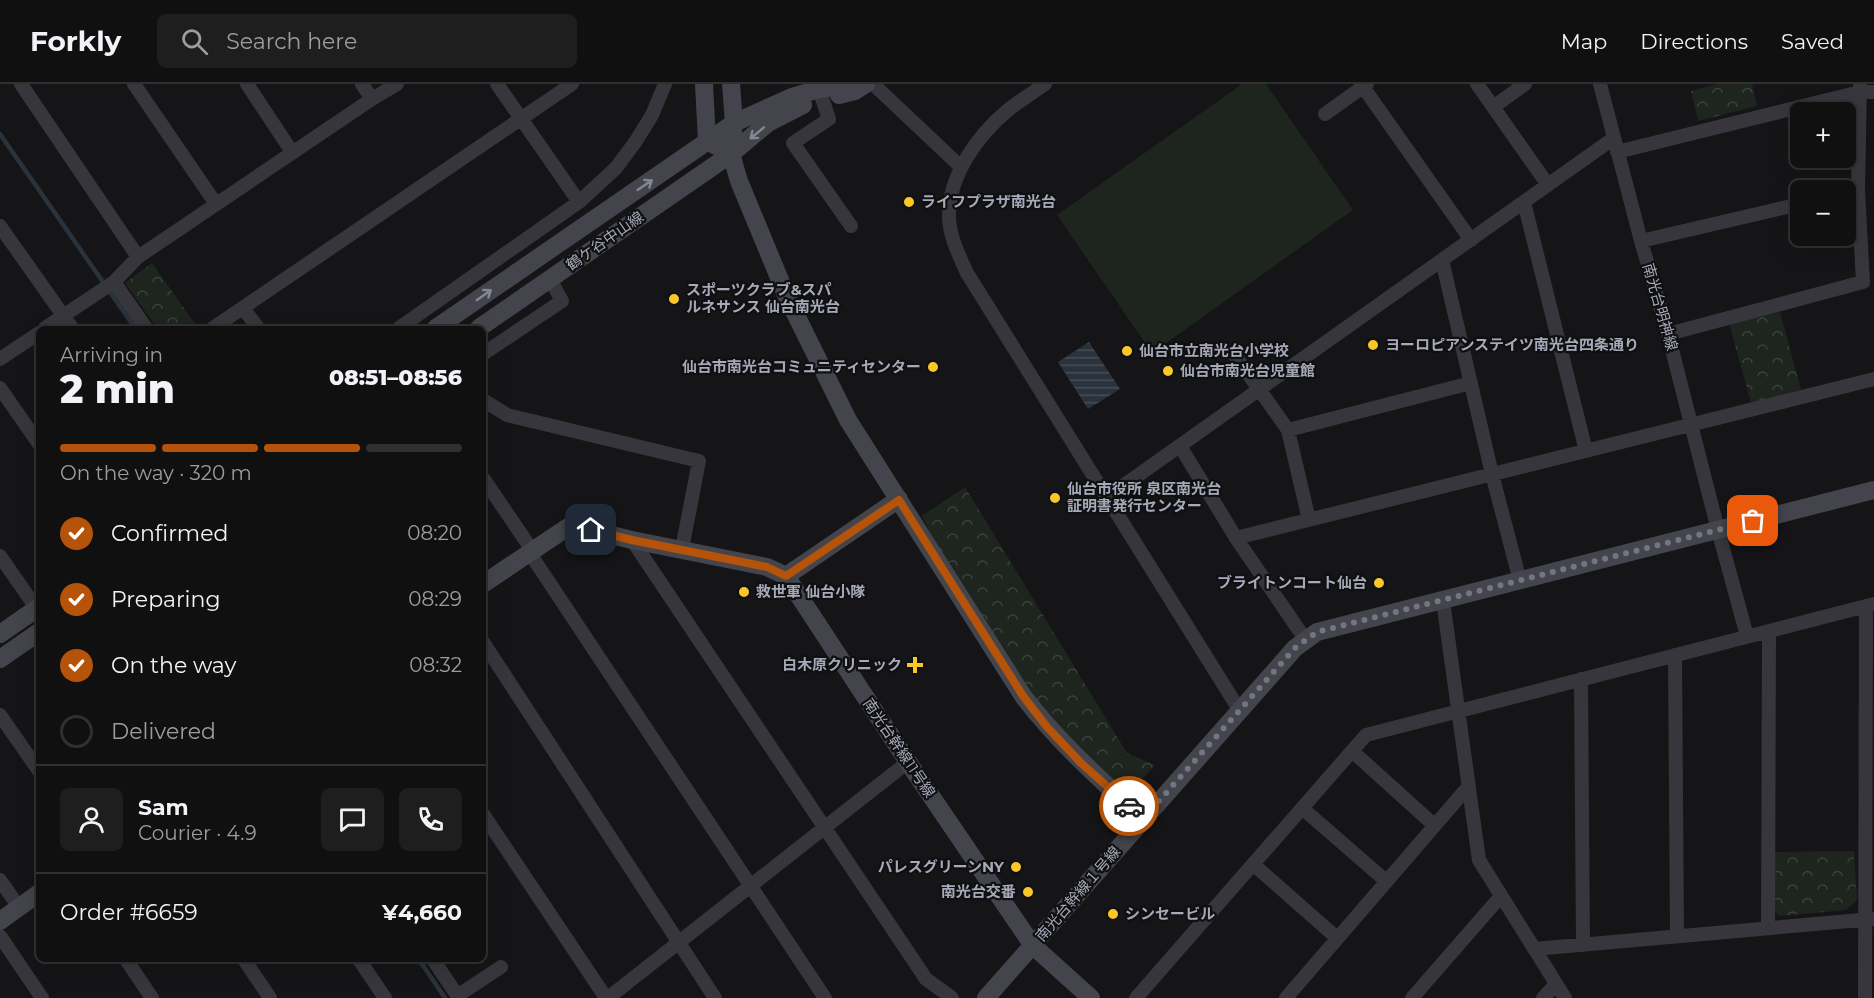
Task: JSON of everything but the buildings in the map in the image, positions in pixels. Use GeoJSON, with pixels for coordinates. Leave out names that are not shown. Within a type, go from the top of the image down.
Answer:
{"type":"FeatureCollection","features":[{"type":"Feature","properties":{"kind":"street"},"geometry":{"type":"LineString","coordinates":[[21,84],[138,257]]}},
{"type":"Feature","properties":{"kind":"street"},"geometry":{"type":"LineString","coordinates":[[134,84],[216,204]]}},
{"type":"Feature","properties":{"kind":"street"},"geometry":{"type":"LineString","coordinates":[[246,84],[292,152]]}},
{"type":"Feature","properties":{"kind":"street"},"geometry":{"type":"LineString","coordinates":[[362,84],[372,99]]}},
{"type":"Feature","properties":{"kind":"street"},"geometry":{"type":"LineString","coordinates":[[48,326],[108,286],[138,257],[397,84]]}},
{"type":"Feature","properties":{"kind":"street"},"geometry":{"type":"LineString","coordinates":[[497,84],[579,202]]}},
{"type":"Feature","properties":{"kind":"street"},"geometry":{"type":"LineString","coordinates":[[216,326],[572,84]]}},
{"type":"Feature","properties":{"kind":"street"},"geometry":{"type":"LineString","coordinates":[[402,326],[579,202],[616,168],[652,115],[665,84]]}},
{"type":"Feature","properties":{"kind":"street"},"geometry":{"type":"LineString","coordinates":[[704,84],[707,141]]}},
{"type":"Feature","properties":{"kind":"street"},"geometry":{"type":"LineString","coordinates":[[731,84],[734,123],[731,154],[739,181],[788,297],[848,420],[1026,701],[1081,763],[1143,819]]}},
{"type":"Feature","properties":{"kind":"street"},"geometry":{"type":"LineString","coordinates":[[821,94],[849,84]]}},
{"type":"Feature","properties":{"kind":"street"},"geometry":{"type":"LineString","coordinates":[[439,326],[734,123],[792,97],[855,92],[866,84]]}},
{"type":"Feature","properties":{"kind":"street"},"geometry":{"type":"LineString","coordinates":[[873,84],[961,167]]}},
{"type":"Feature","properties":{"kind":"street"},"geometry":{"type":"LineString","coordinates":[[1045,84],[1007,111],[981,138],[961,167],[952,190],[949,217],[955,246],[967,273],[1240,711]]}},
{"type":"Feature","properties":{"kind":"street"},"geometry":{"type":"LineString","coordinates":[[1477,84],[1548,185]]}},
{"type":"Feature","properties":{"kind":"street"},"geometry":{"type":"LineString","coordinates":[[1493,107],[1526,84]]}},
{"type":"Feature","properties":{"kind":"street","name":"南光台明神線"},"geometry":{"type":"LineString","coordinates":[[1600,84],[1748,636]]}},
{"type":"Feature","properties":{"kind":"street"},"geometry":{"type":"LineString","coordinates":[[1325,114],[1364,85],[1471,240]]}},
{"type":"Feature","properties":{"kind":"street"},"geometry":{"type":"LineString","coordinates":[[1106,498],[1548,185],[1616,145],[1865,90],[1853,180]]}},
{"type":"Feature","properties":{"kind":"street"},"geometry":{"type":"LineString","coordinates":[[821,94],[830,119],[793,143],[851,226]]}},
{"type":"Feature","properties":{"kind":"street","name":"鶴ケ谷中山線"},"geometry":{"type":"LineString","coordinates":[[482,326],[731,154],[768,123],[821,94]]}},
{"type":"Feature","properties":{"kind":"street"},"geometry":{"type":"LineString","coordinates":[[707,141],[731,154]]}},
{"type":"Feature","properties":{"kind":"street"},"geometry":{"type":"LineString","coordinates":[[1524,202],[1586,451]]}},
{"type":"Feature","properties":{"kind":"street"},"geometry":{"type":"LineString","coordinates":[[1641,241],[1790,206]]}},
{"type":"Feature","properties":{"kind":"street"},"geometry":{"type":"LineString","coordinates":[[0,226],[70,326]]}},
{"type":"Feature","properties":{"kind":"street"},"geometry":{"type":"LineString","coordinates":[[1668,334],[1863,282],[1856,230]]}},
{"type":"Feature","properties":{"kind":"street"},"geometry":{"type":"LineString","coordinates":[[1443,260],[1492,474],[1520,581]]}},
{"type":"Feature","properties":{"kind":"street"},"geometry":{"type":"LineString","coordinates":[[486,352],[562,301],[550,279]]}},
{"type":"Feature","properties":{"kind":"street"},"geometry":{"type":"LineString","coordinates":[[108,286],[144,326]]}},
{"type":"Feature","properties":{"kind":"street"},"geometry":{"type":"LineString","coordinates":[[243,308],[256,326]]}},
{"type":"Feature","properties":{"kind":"street"},"geometry":{"type":"LineString","coordinates":[[0,359],[36,335]]}},
{"type":"Feature","properties":{"kind":"street"},"geometry":{"type":"LineString","coordinates":[[1234,354],[1288,430],[1309,519]]}},
{"type":"Feature","properties":{"kind":"street"},"geometry":{"type":"LineString","coordinates":[[1236,538],[1874,379]]}},
{"type":"Feature","properties":{"kind":"street"},"geometry":{"type":"LineString","coordinates":[[1288,430],[1471,383]]}},
{"type":"Feature","properties":{"kind":"street"},"geometry":{"type":"LineString","coordinates":[[0,388],[36,440]]}},
{"type":"Feature","properties":{"kind":"street"},"geometry":{"type":"LineString","coordinates":[[486,402],[507,415],[699,461],[682,549]]}},
{"type":"Feature","properties":{"kind":"street"},"geometry":{"type":"LineString","coordinates":[[1180,446],[1236,538],[1305,639]]}},
{"type":"Feature","properties":{"kind":"street"},"geometry":{"type":"LineString","coordinates":[[486,483],[825,998]]}},
{"type":"Feature","properties":{"kind":"street","name":"南光台幹線１号線"},"geometry":{"type":"LineString","coordinates":[[986,998],[1295,648],[1317,632],[1874,490]]}},
{"type":"Feature","properties":{"kind":"street"},"geometry":{"type":"LineString","coordinates":[[486,582],[571,525],[632,540],[767,567],[786,576],[899,500]]}},
{"type":"Feature","properties":{"kind":"street"},"geometry":{"type":"LineString","coordinates":[[632,540],[926,979],[952,998]]}},
{"type":"Feature","properties":{"kind":"street"},"geometry":{"type":"LineString","coordinates":[[0,556],[35,612],[0,634]]}},
{"type":"Feature","properties":{"kind":"street","name":"南光台幹線11号線"},"geometry":{"type":"LineString","coordinates":[[786,576],[908,762],[1027,937],[1091,998]]}},
{"type":"Feature","properties":{"kind":"street"},"geometry":{"type":"LineString","coordinates":[[1443,600],[1479,861],[1565,998]]}},
{"type":"Feature","properties":{"kind":"street"},"geometry":{"type":"LineString","coordinates":[[1136,998],[1366,735],[1870,605],[1869,919],[1865,998]]}},
{"type":"Feature","properties":{"kind":"street"},"geometry":{"type":"LineString","coordinates":[[1768,928],[1769,631]]}},
{"type":"Feature","properties":{"kind":"street"},"geometry":{"type":"LineString","coordinates":[[0,659],[36,633]]}},
{"type":"Feature","properties":{"kind":"street"},"geometry":{"type":"LineString","coordinates":[[486,647],[715,998]]}},
{"type":"Feature","properties":{"kind":"street"},"geometry":{"type":"LineString","coordinates":[[1675,655],[1677,936]]}},
{"type":"Feature","properties":{"kind":"street"},"geometry":{"type":"LineString","coordinates":[[1581,679],[1583,945]]}},
{"type":"Feature","properties":{"kind":"street"},"geometry":{"type":"LineString","coordinates":[[0,715],[36,767]]}},
{"type":"Feature","properties":{"kind":"street"},"geometry":{"type":"LineString","coordinates":[[1352,751],[1434,825]]}},
{"type":"Feature","properties":{"kind":"street"},"geometry":{"type":"LineString","coordinates":[[486,818],[607,998],[908,762]]}},
{"type":"Feature","properties":{"kind":"street"},"geometry":{"type":"LineString","coordinates":[[1286,998],[1468,787]]}},
{"type":"Feature","properties":{"kind":"street"},"geometry":{"type":"LineString","coordinates":[[1302,808],[1386,881]]}},
{"type":"Feature","properties":{"kind":"street"},"geometry":{"type":"LineString","coordinates":[[1253,864],[1337,938]]}},
{"type":"Feature","properties":{"kind":"street"},"geometry":{"type":"LineString","coordinates":[[0,880],[19,908]]}},
{"type":"Feature","properties":{"kind":"street"},"geometry":{"type":"LineString","coordinates":[[0,921],[36,895]]}},
{"type":"Feature","properties":{"kind":"street"},"geometry":{"type":"LineString","coordinates":[[1412,998],[1501,896]]}},
{"type":"Feature","properties":{"kind":"street"},"geometry":{"type":"LineString","coordinates":[[1534,949],[1869,919]]}},
{"type":"Feature","properties":{"kind":"street"},"geometry":{"type":"LineString","coordinates":[[0,936],[42,998]]}},
{"type":"Feature","properties":{"kind":"street"},"geometry":{"type":"LineString","coordinates":[[128,962],[152,998]]}},
{"type":"Feature","properties":{"kind":"street"},"geometry":{"type":"LineString","coordinates":[[246,962],[270,998]]}},
{"type":"Feature","properties":{"kind":"street"},"geometry":{"type":"LineString","coordinates":[[361,962],[384,998]]}},
{"type":"Feature","properties":{"kind":"street"},"geometry":{"type":"LineString","coordinates":[[435,962],[458,997],[501,967]]}},
{"type":"Feature","properties":{"kind":"street"},"geometry":{"type":"LineString","coordinates":[[1543,998],[1556,984]]}},
{"type":"Feature","properties":{"kind":"green space"},"geometry":{"type":"Polygon","coordinates":[[[1242,84],[1266,84],[1353,210],[1152,353],[1057,215],[1242,84]]]}},
{"type":"Feature","properties":{"kind":"green space"},"geometry":{"type":"Polygon","coordinates":[[[1717,84],[1752,84],[1757,106],[1698,121],[1691,91],[1717,84]]]}},
{"type":"Feature","properties":{"kind":"green space"},"geometry":{"type":"Polygon","coordinates":[[[152,263],[197,326],[156,326],[125,283],[152,263]]]}},
{"type":"Feature","properties":{"kind":"green space"},"geometry":{"type":"Polygon","coordinates":[[[1780,312],[1801,390],[1751,403],[1729,323],[1780,312]]]}},
{"type":"Feature","properties":{"kind":"green space"},"geometry":{"type":"Polygon","coordinates":[[[965,487],[1127,753],[1155,765],[1130,792],[1109,776],[1059,728],[1036,702],[993,638],[931,534],[922,516],[965,487]]]}},
{"type":"Feature","properties":{"kind":"green space"},"geometry":{"type":"Polygon","coordinates":[[[1854,851],[1857,900],[1846,910],[1780,916],[1772,910],[1772,852],[1854,851]]]}},
{"type":"Feature","properties":{"kind":"shaded area"},"geometry":{"type":"Polygon","coordinates":[[[1089,342],[1120,389],[1088,409],[1058,362],[1089,342]]]}},
{"type":"Feature","properties":{"kind":"waterway"},"geometry":{"type":"LineString","coordinates":[[0,134],[134,326]]}},
{"type":"Feature","properties":{"kind":"waterway"},"geometry":{"type":"LineString","coordinates":[[421,962],[445,998]]}},
{"type":"Feature","properties":{"kind":"way so far"},"geometry":{"type":"LineString","coordinates":[[1129,806],[1143,819],[1295,648],[1317,632],[1753,521]]}},
{"type":"Feature","properties":{"kind":"place","name":"ライフプラザ南光台"},"geometry":{"type":"Point","coordinates":[909,202]}},
{"type":"Feature","properties":{"kind":"place","name":"スポーツクラブ&スパ ルネサンス 仙台南光台"},"geometry":{"type":"Point","coordinates":[674,299]}},
{"type":"Feature","properties":{"kind":"place","name":"ヨーロピアンステイツ南光台四条通り"},"geometry":{"type":"Point","coordinates":[1373,345]}},
{"type":"Feature","properties":{"kind":"place","name":"仙台市立南光台小学校"},"geometry":{"type":"Point","coordinates":[1127,351]}},
{"type":"Feature","properties":{"kind":"place","name":"仙台市南光台コミュニティセンター"},"geometry":{"type":"Point","coordinates":[933,367]}},
{"type":"Feature","properties":{"kind":"place","name":"仙台市南光台児童館"},"geometry":{"type":"Point","coordinates":[1168,371]}},
{"type":"Feature","properties":{"kind":"place","name":"仙台市役所 泉区南光台 証明書発行センター"},"geometry":{"type":"Point","coordinates":[1055,498]}},
{"type":"Feature","properties":{"kind":"place","name":"ブライトンコート仙台"},"geometry":{"type":"Point","coordinates":[1379,583]}},
{"type":"Feature","properties":{"kind":"place","name":"救世軍 仙台小隊"},"geometry":{"type":"Point","coordinates":[744,592]}},
{"type":"Feature","properties":{"kind":"place","name":"白木原クリニック"},"geometry":{"type":"Point","coordinates":[915,665]}},
{"type":"Feature","properties":{"kind":"place","name":"パレスグリーンNY"},"geometry":{"type":"Point","coordinates":[1016,867]}},
{"type":"Feature","properties":{"kind":"place","name":"南光台交番"},"geometry":{"type":"Point","coordinates":[1028,892]}},
{"type":"Feature","properties":{"kind":"place","name":"シンセービル"},"geometry":{"type":"Point","coordinates":[1113,914]}},
{"type":"Feature","properties":{"kind":"route"},"geometry":{"type":"LineString","coordinates":[[591,530],[767,567],[786,576],[899,500],[1023,696],[1047,727],[1081,763],[1129,806]]}}]}
